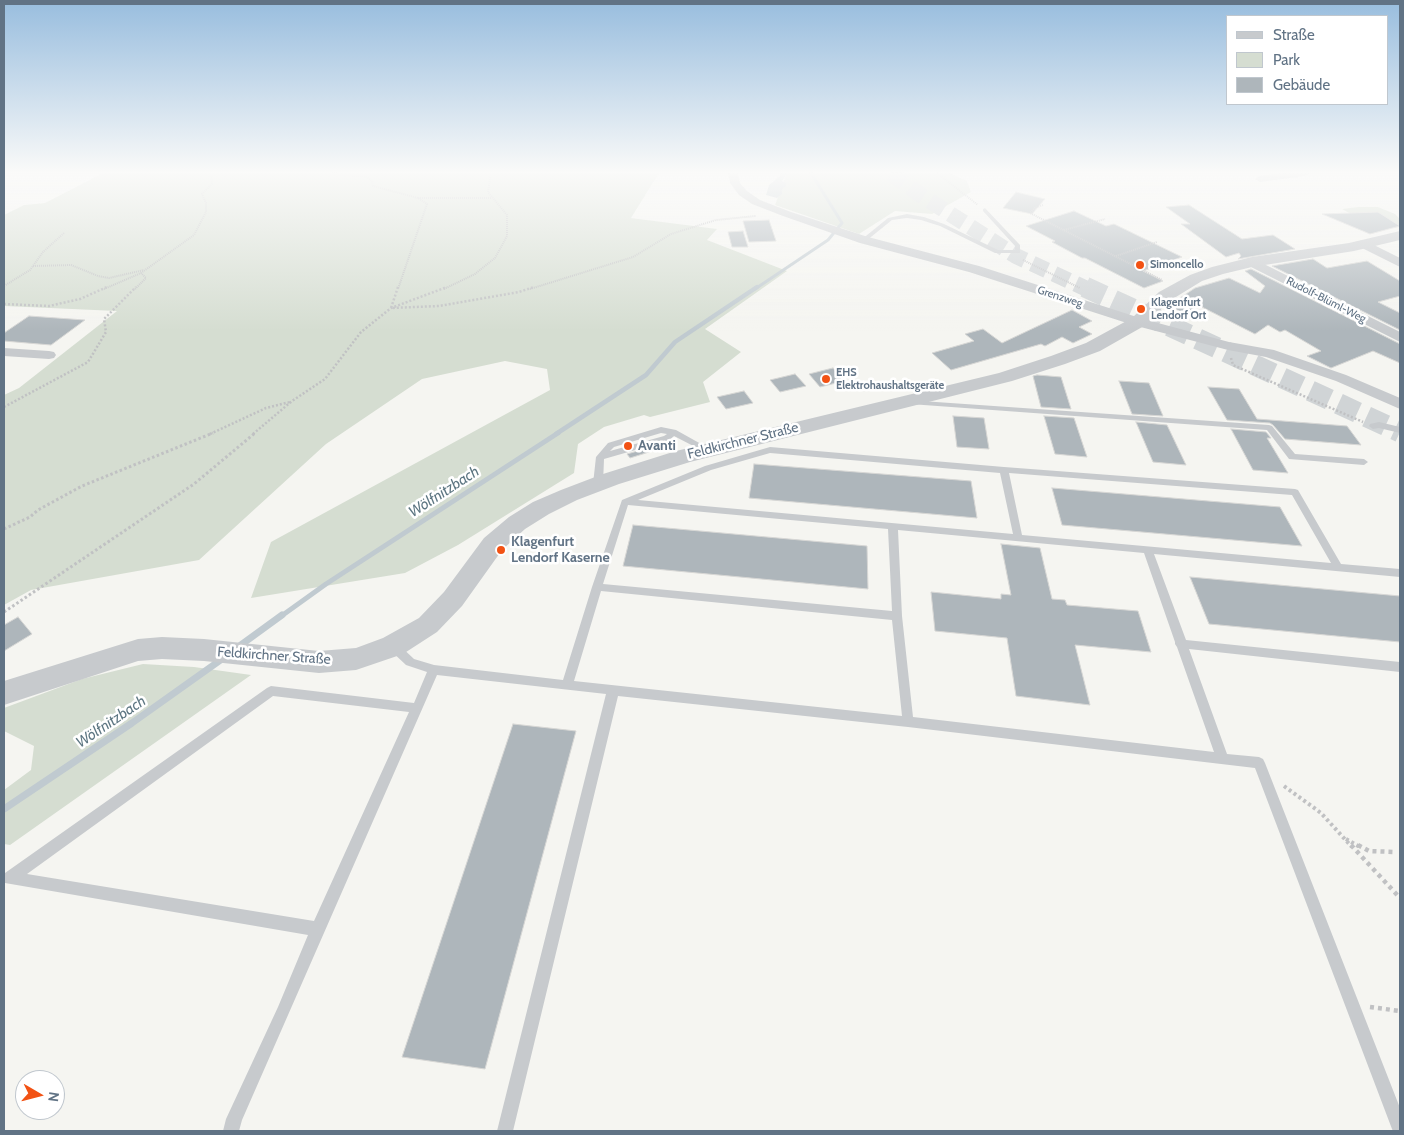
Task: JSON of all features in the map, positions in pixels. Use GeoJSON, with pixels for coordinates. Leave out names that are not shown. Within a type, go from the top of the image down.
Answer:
{"type":"FeatureCollection","features":[{"type":"Feature","properties":{"kind":"street","name":"Grenzweg"},"geometry":{"type":"LineString","coordinates":[[823,226],[864,240],[974,269],[1138,322],[1228,346],[1270,354],[1341,378],[1400,404]]}},
{"type":"Feature","properties":{"kind":"street","name":"Feldkirchner Straße"},"geometry":{"type":"LineString","coordinates":[[4,693],[138,650],[162,648],[204,650],[319,662],[356,659],[393,646],[428,625],[453,599],[493,544],[517,523],[541,508],[598,484],[706,450],[1004,377],[1058,360],[1093,347],[1138,322],[1165,296],[1177,288],[1218,270],[1252,262],[1364,244],[1400,235]]}},
{"type":"Feature","properties":{"kind":"street"},"geometry":{"type":"LineString","coordinates":[[1364,244],[1400,263]]}},
{"type":"Feature","properties":{"kind":"street","name":"Rudolf-Blüml-Weg"},"geometry":{"type":"LineString","coordinates":[[1252,262],[1400,338]]}},
{"type":"Feature","properties":{"kind":"street"},"geometry":{"type":"LineString","coordinates":[[4,352],[49,355]]}},
{"type":"Feature","properties":{"kind":"lane"},"geometry":{"type":"LineString","coordinates":[[864,240],[881,226]]}},
{"type":"Feature","properties":{"kind":"lane"},"geometry":{"type":"LineString","coordinates":[[940,226],[997,252],[1018,252],[1018,246],[1000,226]]}},
{"type":"Feature","properties":{"kind":"lane"},"geometry":{"type":"LineString","coordinates":[[902,402],[1270,428],[1292,457],[1364,462]]}},
{"type":"Feature","properties":{"kind":"lane"},"geometry":{"type":"LineString","coordinates":[[1373,426],[1379,425],[1400,430]]}},
{"type":"Feature","properties":{"kind":"lane"},"geometry":{"type":"LineString","coordinates":[[598,484],[600,457],[666,438],[673,432],[706,450]]}},
{"type":"Feature","properties":{"kind":"lane"},"geometry":{"type":"LineString","coordinates":[[567,685],[625,502],[708,468],[770,450],[1295,492],[1338,567]]}},
{"type":"Feature","properties":{"kind":"lane"},"geometry":{"type":"LineString","coordinates":[[1004,470],[1018,537]]}},
{"type":"Feature","properties":{"kind":"lane"},"geometry":{"type":"LineString","coordinates":[[625,502],[1400,573]]}},
{"type":"Feature","properties":{"kind":"lane"},"geometry":{"type":"LineString","coordinates":[[893,526],[897,616],[908,722]]}},
{"type":"Feature","properties":{"kind":"lane"},"geometry":{"type":"LineString","coordinates":[[1148,550],[1222,758]]}},
{"type":"Feature","properties":{"kind":"lane"},"geometry":{"type":"LineString","coordinates":[[597,587],[897,616]]}},
{"type":"Feature","properties":{"kind":"lane"},"geometry":{"type":"LineString","coordinates":[[1180,644],[1400,667]]}},
{"type":"Feature","properties":{"kind":"lane"},"geometry":{"type":"LineString","coordinates":[[393,646],[410,662],[434,670],[1259,763],[1400,1129]]}},
{"type":"Feature","properties":{"kind":"lane"},"geometry":{"type":"LineString","coordinates":[[231,1131],[234,1119],[434,670]]}},
{"type":"Feature","properties":{"kind":"lane"},"geometry":{"type":"LineString","coordinates":[[7,880],[271,691],[418,708]]}},
{"type":"Feature","properties":{"kind":"lane"},"geometry":{"type":"LineString","coordinates":[[505,1131],[613,691]]}},
{"type":"Feature","properties":{"kind":"lane"},"geometry":{"type":"LineString","coordinates":[[7,880],[318,929]]}},
{"type":"Feature","properties":{"kind":"path"},"geometry":{"type":"LineString","coordinates":[[4,304],[48,306],[80,299],[141,273],[194,235],[199,226]]}},
{"type":"Feature","properties":{"kind":"path"},"geometry":{"type":"LineString","coordinates":[[391,308],[419,226]]}},
{"type":"Feature","properties":{"kind":"path"},"geometry":{"type":"LineString","coordinates":[[4,612],[194,484],[292,401],[325,379],[361,332],[391,308],[437,292],[467,278],[495,258],[507,236],[507,226]]}},
{"type":"Feature","properties":{"kind":"path"},"geometry":{"type":"LineString","coordinates":[[391,308],[439,306],[520,292],[633,257],[671,234],[697,226]]}},
{"type":"Feature","properties":{"kind":"path"},"geometry":{"type":"LineString","coordinates":[[1056,226],[1163,281]]}},
{"type":"Feature","properties":{"kind":"path"},"geometry":{"type":"LineString","coordinates":[[1064,230],[1079,226]]}},
{"type":"Feature","properties":{"kind":"path"},"geometry":{"type":"LineString","coordinates":[[4,286],[30,270],[43,252],[64,233]]}},
{"type":"Feature","properties":{"kind":"path"},"geometry":{"type":"LineString","coordinates":[[1116,256],[1157,242]]}},
{"type":"Feature","properties":{"kind":"path"},"geometry":{"type":"LineString","coordinates":[[1006,253],[1083,289]]}},
{"type":"Feature","properties":{"kind":"path"},"geometry":{"type":"LineString","coordinates":[[33,266],[71,265],[98,276],[109,278],[145,270]]}},
{"type":"Feature","properties":{"kind":"path"},"geometry":{"type":"LineString","coordinates":[[4,407],[88,362],[106,332],[104,319],[146,278],[141,273]]}},
{"type":"Feature","properties":{"kind":"path"},"geometry":{"type":"LineString","coordinates":[[1228,346],[1233,365],[1373,426]]}},
{"type":"Feature","properties":{"kind":"path"},"geometry":{"type":"LineString","coordinates":[[4,529],[30,517],[38,510],[82,486],[212,433],[266,408],[292,401]]}},
{"type":"Feature","properties":{"kind":"path"},"geometry":{"type":"LineString","coordinates":[[1262,768],[1321,813],[1400,898]]}},
{"type":"Feature","properties":{"kind":"path"},"geometry":{"type":"LineString","coordinates":[[1344,838],[1369,851],[1395,852]]}},
{"type":"Feature","properties":{"kind":"path"},"geometry":{"type":"LineString","coordinates":[[1352,1004],[1400,1011]]}},
{"type":"Feature","properties":{"kind":"green space"},"geometry":{"type":"Polygon","coordinates":[[[4,226],[693,226],[717,229],[707,240],[787,271],[705,329],[741,352],[703,382],[710,402],[650,417],[644,415],[604,427],[578,444],[574,473],[458,545],[405,573],[251,598],[271,542],[550,390],[547,369],[505,361],[422,379],[326,444],[199,560],[31,590],[4,605],[4,395],[19,388],[117,311],[4,306],[4,226]]]}},
{"type":"Feature","properties":{"kind":"green space"},"geometry":{"type":"Polygon","coordinates":[[[836,226],[872,226],[859,234],[836,226]]]}},
{"type":"Feature","properties":{"kind":"green space"},"geometry":{"type":"Polygon","coordinates":[[[1380,226],[1400,226],[1400,227],[1388,228],[1380,226]]]}},
{"type":"Feature","properties":{"kind":"green space"},"geometry":{"type":"Polygon","coordinates":[[[143,664],[194,667],[251,675],[10,845],[4,844],[4,790],[31,770],[34,746],[4,731],[4,708],[82,679],[143,664]]]}},
{"type":"Feature","properties":{"kind":"building"},"geometry":{"type":"Polygon","coordinates":[[[744,226],[771,226],[776,241],[749,242],[744,226]]]}},
{"type":"Feature","properties":{"kind":"building"},"geometry":{"type":"Polygon","coordinates":[[[1026,226],[1118,226],[1182,257],[1143,271],[1163,281],[1144,288],[1082,258],[1026,226]]]}},
{"type":"Feature","properties":{"kind":"building"},"geometry":{"type":"Polygon","coordinates":[[[1184,226],[1222,226],[1242,239],[1273,235],[1295,249],[1238,259],[1241,256],[1239,253],[1226,257],[1184,226]]]}},
{"type":"Feature","properties":{"kind":"building"},"geometry":{"type":"Polygon","coordinates":[[[1351,226],[1400,226],[1370,234],[1351,226]]]}},
{"type":"Feature","properties":{"kind":"building"},"geometry":{"type":"Polygon","coordinates":[[[743,231],[748,247],[732,247],[728,232],[743,231]]]}},
{"type":"Feature","properties":{"kind":"building"},"geometry":{"type":"Polygon","coordinates":[[[1313,259],[1327,268],[1367,261],[1400,281],[1400,296],[1378,302],[1400,313],[1400,330],[1272,266],[1313,259]]]}},
{"type":"Feature","properties":{"kind":"building"},"geometry":{"type":"Polygon","coordinates":[[[1251,269],[1400,344],[1400,363],[1373,351],[1331,368],[1307,356],[1321,351],[1285,330],[1280,332],[1268,325],[1255,334],[1198,305],[1186,314],[1168,306],[1195,288],[1229,278],[1260,293],[1265,286],[1245,271],[1251,269]]]}},
{"type":"Feature","properties":{"kind":"building"},"geometry":{"type":"Polygon","coordinates":[[[1072,310],[1092,321],[1079,327],[1092,334],[1073,343],[1062,337],[1045,346],[1041,344],[951,370],[932,353],[974,341],[965,334],[983,329],[1002,343],[1072,310]]]}},
{"type":"Feature","properties":{"kind":"building"},"geometry":{"type":"Polygon","coordinates":[[[29,316],[85,320],[51,345],[4,341],[4,333],[29,316]]]}},
{"type":"Feature","properties":{"kind":"building"},"geometry":{"type":"Polygon","coordinates":[[[833,368],[844,381],[820,387],[809,374],[833,368]]]}},
{"type":"Feature","properties":{"kind":"building"},"geometry":{"type":"Polygon","coordinates":[[[795,374],[806,386],[780,392],[770,380],[795,374]]]}},
{"type":"Feature","properties":{"kind":"building"},"geometry":{"type":"Polygon","coordinates":[[[1033,376],[1061,377],[1071,409],[1041,407],[1033,376]]]}},
{"type":"Feature","properties":{"kind":"building"},"geometry":{"type":"Polygon","coordinates":[[[1119,381],[1149,383],[1163,416],[1132,414],[1119,381]]]}},
{"type":"Feature","properties":{"kind":"building"},"geometry":{"type":"Polygon","coordinates":[[[1208,387],[1239,389],[1257,419],[1347,426],[1361,445],[1285,439],[1270,423],[1227,420],[1208,387]]]}},
{"type":"Feature","properties":{"kind":"building"},"geometry":{"type":"Polygon","coordinates":[[[744,391],[753,403],[726,409],[717,397],[744,391]]]}},
{"type":"Feature","properties":{"kind":"building"},"geometry":{"type":"Polygon","coordinates":[[[953,416],[984,418],[989,449],[957,447],[953,416]]]}},
{"type":"Feature","properties":{"kind":"building"},"geometry":{"type":"Polygon","coordinates":[[[1044,416],[1074,418],[1087,457],[1055,454],[1044,416]]]}},
{"type":"Feature","properties":{"kind":"building"},"geometry":{"type":"Polygon","coordinates":[[[1136,422],[1167,425],[1186,465],[1153,462],[1136,422]]]}},
{"type":"Feature","properties":{"kind":"building"},"geometry":{"type":"Polygon","coordinates":[[[1231,429],[1266,432],[1271,438],[1267,438],[1288,473],[1253,470],[1231,429]]]}},
{"type":"Feature","properties":{"kind":"building"},"geometry":{"type":"Polygon","coordinates":[[[666,443],[668,446],[630,458],[627,454],[666,443]]]}},
{"type":"Feature","properties":{"kind":"building"},"geometry":{"type":"Polygon","coordinates":[[[754,464],[971,481],[977,518],[749,498],[754,464]]]}},
{"type":"Feature","properties":{"kind":"building"},"geometry":{"type":"Polygon","coordinates":[[[1052,488],[1280,507],[1302,546],[1062,525],[1052,488]]]}},
{"type":"Feature","properties":{"kind":"building"},"geometry":{"type":"Polygon","coordinates":[[[633,525],[867,546],[868,589],[623,566],[633,525]]]}},
{"type":"Feature","properties":{"kind":"building"},"geometry":{"type":"Polygon","coordinates":[[[1001,544],[1040,548],[1052,599],[1065,600],[1067,605],[1138,611],[1151,652],[1075,645],[1090,705],[1016,696],[1007,638],[935,631],[931,592],[1001,599],[1001,594],[1011,595],[1001,544]]]}},
{"type":"Feature","properties":{"kind":"building"},"geometry":{"type":"Polygon","coordinates":[[[1190,577],[1400,596],[1400,642],[1209,624],[1190,577]]]}},
{"type":"Feature","properties":{"kind":"building"},"geometry":{"type":"Polygon","coordinates":[[[18,617],[32,634],[4,651],[4,625],[18,617]]]}},
{"type":"Feature","properties":{"kind":"building"},"geometry":{"type":"Polygon","coordinates":[[[513,724],[576,731],[485,1069],[402,1057],[513,724]]]}},
{"type":"Feature","properties":{"kind":"waterway","name":"Wölfnitzbach"},"geometry":{"type":"LineString","coordinates":[[755,289],[828,240],[840,226]]}},
{"type":"Feature","properties":{"kind":"waterway","name":"Wölfnitzbach"},"geometry":{"type":"LineString","coordinates":[[556,434],[646,375],[675,342],[757,287]]}},
{"type":"Feature","properties":{"kind":"waterway","name":"Wölfnitzbach"},"geometry":{"type":"LineString","coordinates":[[280,617],[326,584],[558,433]]}},
{"type":"Feature","properties":{"kind":"waterway","name":"Wölfnitzbach"},"geometry":{"type":"LineString","coordinates":[[238,647],[282,615]]}},
{"type":"Feature","properties":{"kind":"waterway","name":"Wölfnitzbach"},"geometry":{"type":"LineString","coordinates":[[4,809],[132,723],[222,659]]}},
{"type":"Feature","properties":{"kind":"tunnel"},"geometry":{"type":"LineString","coordinates":[[969,226],[1016,256],[1087,289]]}},
{"type":"Feature","properties":{"kind":"tunnel"},"geometry":{"type":"LineString","coordinates":[[1085,287],[1400,432]]}},
{"type":"Feature","properties":{"kind":"place","name":"Simoncello"},"geometry":{"type":"Point","coordinates":[1140,265]}},
{"type":"Feature","properties":{"kind":"place","name":"Klagenfurt Lendorf Ort"},"geometry":{"type":"Point","coordinates":[1141,309]}},
{"type":"Feature","properties":{"kind":"place","name":"EHS Elektrohaushaltsgeräte"},"geometry":{"type":"Point","coordinates":[826,379]}},
{"type":"Feature","properties":{"kind":"place","name":"Avanti"},"geometry":{"type":"Point","coordinates":[628,446]}},
{"type":"Feature","properties":{"kind":"place","name":"Klagenfurt Lendorf Kaserne"},"geometry":{"type":"Point","coordinates":[501,550]}}]}
